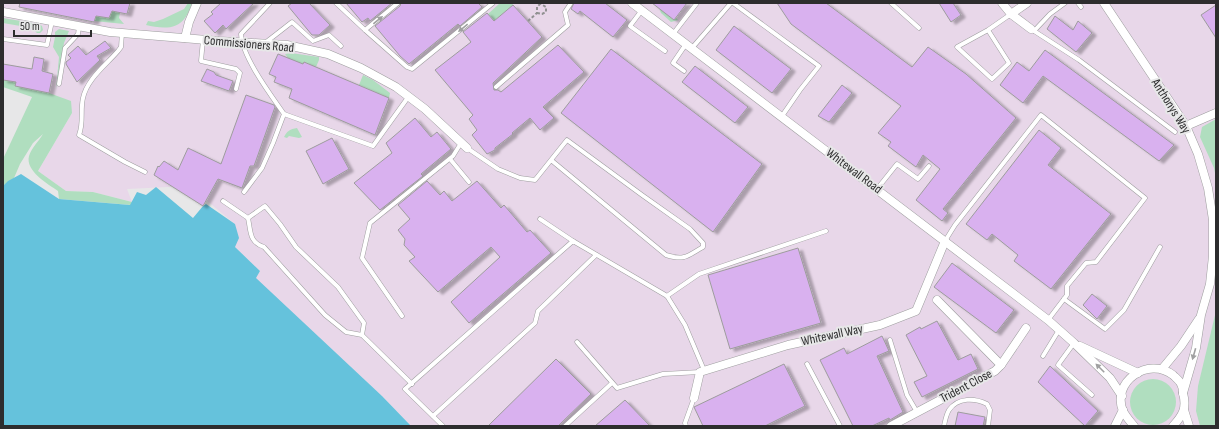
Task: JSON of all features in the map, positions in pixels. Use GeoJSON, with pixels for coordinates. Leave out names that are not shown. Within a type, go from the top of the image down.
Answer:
{"type":"FeatureCollection","features":[{"type":"Feature","properties":{"kind":"street"},"geometry":{"type":"LineString","coordinates":[[185,38],[189,22],[198,3]]}},
{"type":"Feature","properties":{"kind":"street","name":"Whitewall Road"},"geometry":{"type":"LineString","coordinates":[[632,3],[945,240],[1048,320],[1110,378],[1122,396]]}},
{"type":"Feature","properties":{"kind":"street"},"geometry":{"type":"LineString","coordinates":[[1002,3],[1011,14],[1033,30]]}},
{"type":"Feature","properties":{"kind":"street"},"geometry":{"type":"LineString","coordinates":[[1011,14],[1027,3]]}},
{"type":"Feature","properties":{"kind":"street","name":"Anthonys Way"},"geometry":{"type":"LineString","coordinates":[[1104,3],[1186,126],[1198,154],[1208,188],[1213,220],[1213,256],[1210,284],[1201,316],[1196,348],[1183,393]]}},
{"type":"Feature","properties":{"kind":"street","name":"Commissioners Road"},"geometry":{"type":"LineString","coordinates":[[3,12],[79,27],[122,33],[287,45],[328,54],[361,68],[409,96],[464,145]]}},
{"type":"Feature","properties":{"kind":"street"},"geometry":{"type":"LineString","coordinates":[[1186,126],[1216,113]]}},
{"type":"Feature","properties":{"kind":"street","name":"Whitewall Way"},"geometry":{"type":"LineString","coordinates":[[702,371],[788,344],[880,325],[916,311],[945,240]]}},
{"type":"Feature","properties":{"kind":"street","name":"Trident Close"},"geometry":{"type":"LineString","coordinates":[[891,426],[995,371],[1001,366],[937,300]]}},
{"type":"Feature","properties":{"kind":"street","name":"Anthonys Way"},"geometry":{"type":"LineString","coordinates":[[1162,370],[1181,346],[1201,316]]}},
{"type":"Feature","properties":{"kind":"street"},"geometry":{"type":"LineString","coordinates":[[1001,366],[1026,328]]}},
{"type":"Feature","properties":{"kind":"street","name":"Whitewall Road"},"geometry":{"type":"LineString","coordinates":[[1074,343],[1138,372]]}},
{"type":"Feature","properties":{"kind":"street"},"geometry":{"type":"LineString","coordinates":[[1134,426],[1127,418],[1123,410],[1122,396],[1124,387],[1130,378],[1138,372],[1145,369],[1154,368],[1170,373],[1182,384],[1186,401],[1180,419],[1173,426]]}},
{"type":"Feature","properties":{"kind":"street"},"geometry":{"type":"LineString","coordinates":[[694,398],[702,371]]}},
{"type":"Feature","properties":{"kind":"street"},"geometry":{"type":"LineString","coordinates":[[1115,426],[1123,410]]}},
{"type":"Feature","properties":{"kind":"street"},"geometry":{"type":"LineString","coordinates":[[1184,410],[1189,426]]}},
{"type":"Feature","properties":{"kind":"lane"},"geometry":{"type":"LineString","coordinates":[[270,3],[241,34],[242,42],[253,65],[284,114],[373,146],[409,96]]}},
{"type":"Feature","properties":{"kind":"lane"},"geometry":{"type":"LineString","coordinates":[[336,3],[406,67],[412,69],[493,3]]}},
{"type":"Feature","properties":{"kind":"lane"},"geometry":{"type":"LineString","coordinates":[[365,30],[398,3]]}},
{"type":"Feature","properties":{"kind":"lane"},"geometry":{"type":"LineString","coordinates":[[496,87],[568,25],[565,12],[571,3]]}},
{"type":"Feature","properties":{"kind":"lane"},"geometry":{"type":"LineString","coordinates":[[673,34],[697,3]]}},
{"type":"Feature","properties":{"kind":"lane"},"geometry":{"type":"LineString","coordinates":[[684,71],[673,63],[732,3],[819,66],[782,116]]}},
{"type":"Feature","properties":{"kind":"lane"},"geometry":{"type":"LineString","coordinates":[[891,3],[919,28]]}},
{"type":"Feature","properties":{"kind":"lane"},"geometry":{"type":"LineString","coordinates":[[1065,3],[1050,14],[1033,30],[1079,60],[1175,132]]}},
{"type":"Feature","properties":{"kind":"lane"},"geometry":{"type":"LineString","coordinates":[[642,10],[630,26],[665,51]]}},
{"type":"Feature","properties":{"kind":"lane"},"geometry":{"type":"LineString","coordinates":[[988,30],[1009,63],[992,79],[957,47],[988,30],[1011,14]]}},
{"type":"Feature","properties":{"kind":"lane"},"geometry":{"type":"LineString","coordinates":[[3,39],[47,45],[52,21]]}},
{"type":"Feature","properties":{"kind":"lane"},"geometry":{"type":"LineString","coordinates":[[264,44],[292,22],[313,41],[329,35],[341,46]]}},
{"type":"Feature","properties":{"kind":"lane"},"geometry":{"type":"LineString","coordinates":[[59,84],[65,48],[78,34],[79,27]]}},
{"type":"Feature","properties":{"kind":"lane"},"geometry":{"type":"LineString","coordinates":[[122,33],[118,51],[94,77],[86,90],[82,103],[82,125],[79,135],[145,172]]}},
{"type":"Feature","properties":{"kind":"lane"},"geometry":{"type":"LineString","coordinates":[[203,40],[201,61],[236,69],[240,73],[236,89]]}},
{"type":"Feature","properties":{"kind":"lane"},"geometry":{"type":"LineString","coordinates":[[244,192],[262,168],[284,114]]}},
{"type":"Feature","properties":{"kind":"lane"},"geometry":{"type":"LineString","coordinates":[[945,240],[955,225],[1041,115],[1146,198],[1096,262],[1086,263],[1067,286],[1067,295],[1048,320]]}},
{"type":"Feature","properties":{"kind":"lane"},"geometry":{"type":"LineString","coordinates":[[402,316],[362,258],[370,223],[453,156],[464,145],[498,169],[520,178],[535,180],[551,160],[567,140],[690,229],[703,243],[703,247],[685,258],[677,258],[666,255],[551,160]]}},
{"type":"Feature","properties":{"kind":"lane"},"geometry":{"type":"LineString","coordinates":[[450,158],[469,182]]}},
{"type":"Feature","properties":{"kind":"lane"},"geometry":{"type":"LineString","coordinates":[[878,189],[897,164],[918,179],[929,166]]}},
{"type":"Feature","properties":{"kind":"lane"},"geometry":{"type":"LineString","coordinates":[[223,201],[248,218],[252,239],[256,245],[264,247],[325,315],[346,332],[362,335],[412,384]]}},
{"type":"Feature","properties":{"kind":"lane"},"geometry":{"type":"LineString","coordinates":[[248,218],[266,206],[296,247],[338,287],[364,323],[362,335]]}},
{"type":"Feature","properties":{"kind":"lane"},"geometry":{"type":"LineString","coordinates":[[540,219],[596,255],[667,296],[685,325],[702,371],[662,374],[617,388],[577,342]]}},
{"type":"Feature","properties":{"kind":"lane"},"geometry":{"type":"LineString","coordinates":[[667,296],[699,274],[826,231]]}},
{"type":"Feature","properties":{"kind":"lane"},"geometry":{"type":"LineString","coordinates":[[443,426],[405,389],[573,241]]}},
{"type":"Feature","properties":{"kind":"lane"},"geometry":{"type":"LineString","coordinates":[[1064,299],[1105,329],[1124,310],[1160,247]]}},
{"type":"Feature","properties":{"kind":"lane"},"geometry":{"type":"LineString","coordinates":[[433,416],[535,323],[538,311],[596,255]]}},
{"type":"Feature","properties":{"kind":"lane"},"geometry":{"type":"LineString","coordinates":[[1042,356],[1059,330]]}},
{"type":"Feature","properties":{"kind":"lane"},"geometry":{"type":"LineString","coordinates":[[890,340],[907,395],[917,412]]}},
{"type":"Feature","properties":{"kind":"lane"},"geometry":{"type":"LineString","coordinates":[[1074,343],[1058,365],[1092,394]]}},
{"type":"Feature","properties":{"kind":"lane"},"geometry":{"type":"LineString","coordinates":[[807,364],[840,426]]}},
{"type":"Feature","properties":{"kind":"lane"},"geometry":{"type":"LineString","coordinates":[[565,426],[612,384]]}},
{"type":"Feature","properties":{"kind":"lane"},"geometry":{"type":"LineString","coordinates":[[685,425],[694,398]]}},
{"type":"Feature","properties":{"kind":"lane"},"geometry":{"type":"LineString","coordinates":[[944,426],[949,410],[963,400],[972,399],[979,400],[987,404],[990,410],[988,426]]}},
{"type":"Feature","properties":{"kind":"path"},"geometry":{"type":"LineString","coordinates":[[528,21],[537,13],[542,14],[546,12],[546,7],[541,3],[536,8],[537,13]]}},
{"type":"Feature","properties":{"kind":"shaded area"},"geometry":{"type":"Polygon","coordinates":[[[3,3],[1216,3],[1216,426],[411,426],[382,396],[255,278],[260,271],[235,247],[235,224],[189,186],[127,189],[132,202],[93,192],[66,191],[38,171],[72,113],[49,93],[15,86],[3,80],[3,3]]]}},
{"type":"Feature","properties":{"kind":"green space"},"geometry":{"type":"Polygon","coordinates":[[[188,3],[192,3],[187,15],[177,25],[162,28],[146,25],[148,21],[154,22],[163,19],[184,9],[188,3]]]}},
{"type":"Feature","properties":{"kind":"green space"},"geometry":{"type":"Polygon","coordinates":[[[500,3],[512,3],[513,5],[494,21],[488,14],[500,3]]]}},
{"type":"Feature","properties":{"kind":"green space"},"geometry":{"type":"Polygon","coordinates":[[[659,8],[674,20],[676,18],[678,20],[671,22],[661,13],[659,8]]]}},
{"type":"Feature","properties":{"kind":"green space"},"geometry":{"type":"Polygon","coordinates":[[[112,11],[120,12],[119,18],[124,24],[94,21],[96,16],[109,18],[112,11]]]}},
{"type":"Feature","properties":{"kind":"green space"},"geometry":{"type":"Polygon","coordinates":[[[3,18],[39,24],[42,26],[43,30],[40,33],[37,33],[32,28],[3,23],[3,18]]]}},
{"type":"Feature","properties":{"kind":"green space"},"geometry":{"type":"Polygon","coordinates":[[[59,29],[69,31],[64,43],[56,90],[59,57],[53,47],[55,32],[59,29]]]}},
{"type":"Feature","properties":{"kind":"green space"},"geometry":{"type":"Polygon","coordinates":[[[291,53],[319,57],[319,60],[316,67],[304,62],[303,64],[289,59],[285,54],[291,53]]]}},
{"type":"Feature","properties":{"kind":"green space"},"geometry":{"type":"Polygon","coordinates":[[[363,75],[373,80],[390,93],[389,98],[359,85],[363,75]]]}},
{"type":"Feature","properties":{"kind":"green space"},"geometry":{"type":"Polygon","coordinates":[[[3,80],[16,82],[16,86],[49,93],[71,101],[72,113],[38,171],[66,191],[93,192],[132,202],[131,205],[59,199],[58,191],[43,181],[30,167],[30,153],[43,134],[33,143],[20,164],[14,178],[3,186],[3,159],[32,97],[3,87],[3,80]]]}},
{"type":"Feature","properties":{"kind":"green space"},"geometry":{"type":"Polygon","coordinates":[[[1216,119],[1216,178],[1214,168],[1200,137],[1202,127],[1216,119]]]}},
{"type":"Feature","properties":{"kind":"green space"},"geometry":{"type":"Polygon","coordinates":[[[297,128],[302,137],[284,137],[286,133],[297,128]]]}},
{"type":"Feature","properties":{"kind":"green space"},"geometry":{"type":"Polygon","coordinates":[[[1216,311],[1216,426],[1200,426],[1196,411],[1198,386],[1216,311]]]}},
{"type":"Feature","properties":{"kind":"green space"},"geometry":{"type":"Polygon","coordinates":[[[1158,379],[1162,380],[1172,389],[1175,393],[1175,411],[1166,421],[1158,425],[1148,425],[1140,421],[1131,411],[1130,397],[1134,389],[1144,380],[1158,379]]]}},
{"type":"Feature","properties":{"kind":"water"},"geometry":{"type":"Polygon","coordinates":[[[21,174],[59,199],[130,205],[137,192],[146,195],[156,187],[193,218],[206,204],[235,224],[239,238],[235,247],[260,271],[256,278],[382,396],[411,426],[3,426],[3,186],[8,181],[21,174]]]}},
{"type":"Feature","properties":{"kind":"building"},"geometry":{"type":"Polygon","coordinates":[[[20,3],[130,3],[127,14],[112,11],[109,18],[96,16],[94,22],[19,7],[20,3]]]}},
{"type":"Feature","properties":{"kind":"building"},"geometry":{"type":"Polygon","coordinates":[[[221,3],[254,3],[226,29],[223,25],[215,33],[204,21],[213,14],[211,12],[221,3]]]}},
{"type":"Feature","properties":{"kind":"building"},"geometry":{"type":"Polygon","coordinates":[[[292,3],[309,3],[330,25],[319,35],[312,35],[288,6],[292,3]]]}},
{"type":"Feature","properties":{"kind":"building"},"geometry":{"type":"Polygon","coordinates":[[[346,3],[392,3],[370,21],[368,18],[362,22],[346,3]]]}},
{"type":"Feature","properties":{"kind":"building"},"geometry":{"type":"Polygon","coordinates":[[[401,3],[478,3],[482,7],[460,26],[458,24],[409,64],[400,56],[375,26],[400,6],[401,3]]]}},
{"type":"Feature","properties":{"kind":"building"},"geometry":{"type":"Polygon","coordinates":[[[574,3],[605,3],[627,20],[613,37],[580,11],[578,14],[571,9],[574,3]]]}},
{"type":"Feature","properties":{"kind":"building"},"geometry":{"type":"Polygon","coordinates":[[[652,3],[687,3],[674,20],[652,3]]]}},
{"type":"Feature","properties":{"kind":"building"},"geometry":{"type":"Polygon","coordinates":[[[777,3],[826,3],[912,67],[928,47],[966,74],[1016,118],[943,209],[948,213],[942,221],[916,200],[940,169],[923,155],[916,167],[888,146],[891,142],[878,133],[901,106],[791,24],[777,3]]]}},
{"type":"Feature","properties":{"kind":"building"},"geometry":{"type":"Polygon","coordinates":[[[939,3],[953,3],[961,15],[951,22],[939,3]]]}},
{"type":"Feature","properties":{"kind":"building"},"geometry":{"type":"Polygon","coordinates":[[[513,5],[542,37],[493,83],[494,90],[501,92],[558,45],[584,72],[543,107],[554,118],[540,130],[530,118],[495,148],[495,150],[487,154],[472,135],[477,130],[469,119],[473,115],[435,70],[471,42],[463,32],[487,13],[494,21],[513,5]]]}},
{"type":"Feature","properties":{"kind":"building"},"geometry":{"type":"Polygon","coordinates":[[[1216,5],[1216,38],[1201,15],[1216,5]]]}},
{"type":"Feature","properties":{"kind":"building"},"geometry":{"type":"Polygon","coordinates":[[[1055,16],[1073,30],[1078,21],[1092,33],[1076,52],[1047,29],[1055,16]]]}},
{"type":"Feature","properties":{"kind":"building"},"geometry":{"type":"Polygon","coordinates":[[[734,26],[791,69],[772,93],[716,50],[734,26]]]}},
{"type":"Feature","properties":{"kind":"building"},"geometry":{"type":"Polygon","coordinates":[[[105,41],[111,48],[97,56],[100,60],[77,82],[66,64],[66,62],[71,58],[68,55],[78,46],[86,55],[105,41]]]}},
{"type":"Feature","properties":{"kind":"building"},"geometry":{"type":"Polygon","coordinates":[[[611,49],[762,164],[713,232],[561,113],[611,49]]]}},
{"type":"Feature","properties":{"kind":"building"},"geometry":{"type":"Polygon","coordinates":[[[1045,50],[1174,145],[1159,161],[1043,76],[1023,103],[1000,85],[1017,62],[1029,71],[1045,50]]]}},
{"type":"Feature","properties":{"kind":"building"},"geometry":{"type":"Polygon","coordinates":[[[278,54],[303,64],[304,62],[389,98],[375,135],[289,98],[292,89],[274,82],[276,77],[269,74],[278,54]]]}},
{"type":"Feature","properties":{"kind":"building"},"geometry":{"type":"Polygon","coordinates":[[[34,57],[44,59],[42,71],[53,74],[49,93],[15,86],[16,82],[3,80],[3,64],[32,69],[34,57]]]}},
{"type":"Feature","properties":{"kind":"building"},"geometry":{"type":"Polygon","coordinates":[[[695,66],[748,107],[735,123],[682,82],[695,66]]]}},
{"type":"Feature","properties":{"kind":"building"},"geometry":{"type":"Polygon","coordinates":[[[207,69],[214,72],[216,75],[233,81],[229,91],[201,81],[207,69]]]}},
{"type":"Feature","properties":{"kind":"building"},"geometry":{"type":"Polygon","coordinates":[[[842,85],[852,93],[829,122],[818,116],[842,85]]]}},
{"type":"Feature","properties":{"kind":"building"},"geometry":{"type":"Polygon","coordinates":[[[246,95],[274,105],[275,107],[254,166],[250,166],[242,188],[218,179],[203,206],[154,175],[158,166],[159,167],[164,161],[178,170],[188,148],[221,164],[246,95]]]}},
{"type":"Feature","properties":{"kind":"building"},"geometry":{"type":"Polygon","coordinates":[[[415,118],[431,137],[437,132],[451,149],[421,174],[423,176],[380,210],[354,183],[392,153],[386,143],[415,118]]]}},
{"type":"Feature","properties":{"kind":"building"},"geometry":{"type":"Polygon","coordinates":[[[1039,130],[1061,148],[1048,165],[1111,214],[1051,289],[1014,261],[1018,255],[992,234],[987,240],[966,224],[1039,130]]]}},
{"type":"Feature","properties":{"kind":"building"},"geometry":{"type":"Polygon","coordinates":[[[332,138],[349,169],[323,184],[306,151],[332,138]]]}},
{"type":"Feature","properties":{"kind":"building"},"geometry":{"type":"Polygon","coordinates":[[[427,181],[440,195],[444,191],[452,201],[477,181],[501,208],[504,205],[527,232],[530,230],[551,253],[469,323],[451,302],[500,257],[491,247],[438,292],[409,261],[415,257],[404,245],[405,239],[398,230],[410,219],[398,205],[427,181]]]}},
{"type":"Feature","properties":{"kind":"building"},"geometry":{"type":"Polygon","coordinates":[[[798,248],[821,323],[730,349],[708,275],[798,248]]]}},
{"type":"Feature","properties":{"kind":"building"},"geometry":{"type":"Polygon","coordinates":[[[952,263],[1014,310],[996,333],[934,287],[952,263]]]}},
{"type":"Feature","properties":{"kind":"building"},"geometry":{"type":"Polygon","coordinates":[[[1092,294],[1107,306],[1097,319],[1083,305],[1092,294]]]}},
{"type":"Feature","properties":{"kind":"building"},"geometry":{"type":"Polygon","coordinates":[[[937,321],[958,360],[971,354],[978,369],[922,397],[914,382],[927,376],[906,335],[920,327],[921,329],[937,321]]]}},
{"type":"Feature","properties":{"kind":"building"},"geometry":{"type":"Polygon","coordinates":[[[882,336],[889,351],[877,356],[903,412],[890,420],[889,418],[872,426],[853,426],[820,360],[844,348],[847,354],[882,336]]]}},
{"type":"Feature","properties":{"kind":"building"},"geometry":{"type":"Polygon","coordinates":[[[556,359],[591,394],[558,426],[488,426],[556,359]]]}},
{"type":"Feature","properties":{"kind":"building"},"geometry":{"type":"Polygon","coordinates":[[[784,364],[805,406],[765,426],[703,426],[694,407],[784,364]]]}},
{"type":"Feature","properties":{"kind":"building"},"geometry":{"type":"Polygon","coordinates":[[[1050,366],[1098,411],[1085,426],[1038,382],[1050,366]]]}},
{"type":"Feature","properties":{"kind":"building"},"geometry":{"type":"Polygon","coordinates":[[[625,400],[650,426],[595,426],[625,400]]]}},
{"type":"Feature","properties":{"kind":"building"},"geometry":{"type":"Polygon","coordinates":[[[958,412],[985,417],[983,426],[955,426],[958,412]]]}}]}
